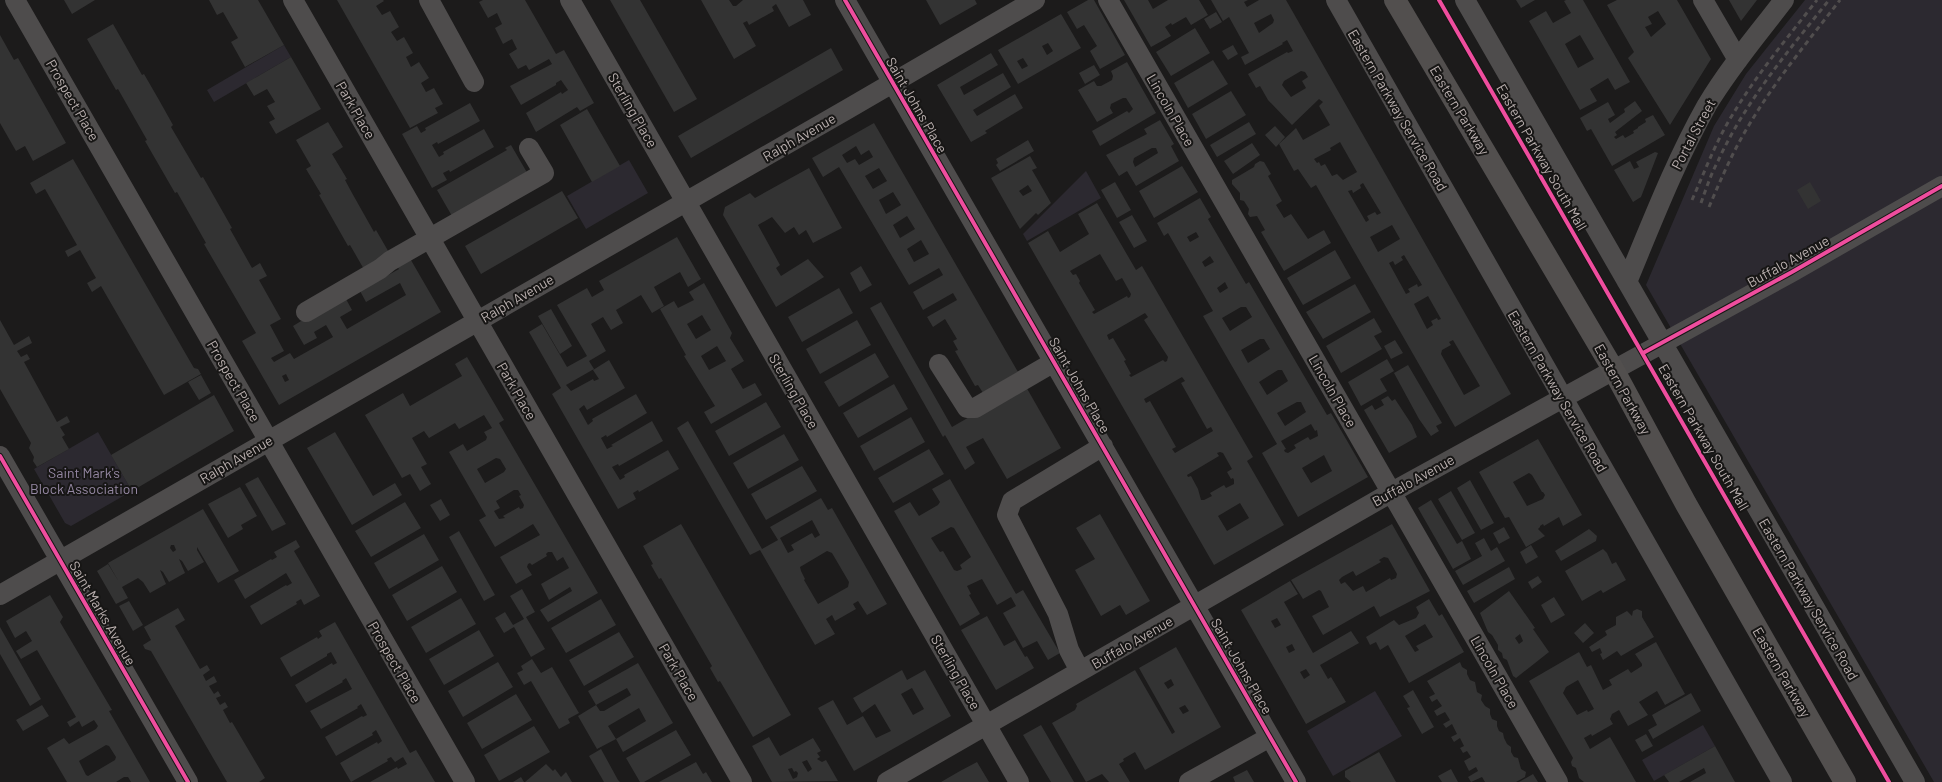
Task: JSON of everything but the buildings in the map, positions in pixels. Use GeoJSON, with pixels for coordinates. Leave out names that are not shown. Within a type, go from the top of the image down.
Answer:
{"type":"FeatureCollection","features":[{"type":"Feature","properties":{"kind":"main road","name":"Eastern Parkway"},"geometry":{"type":"LineString","coordinates":[[1395,0],[1613,369],[1686,504],[1845,782]]}},
{"type":"Feature","properties":{"kind":"street","name":"Prospect Place"},"geometry":{"type":"LineString","coordinates":[[15,0],[465,782]]}},
{"type":"Feature","properties":{"kind":"street","name":"Park Place"},"geometry":{"type":"LineString","coordinates":[[293,0],[742,782]]}},
{"type":"Feature","properties":{"kind":"street"},"geometry":{"type":"LineString","coordinates":[[429,0],[474,82]]}},
{"type":"Feature","properties":{"kind":"street","name":"Sterling Place"},"geometry":{"type":"LineString","coordinates":[[570,0],[1019,782]]}},
{"type":"Feature","properties":{"kind":"street","name":"Saint Johns Place"},"geometry":{"type":"LineString","coordinates":[[845,0],[1296,782]]}},
{"type":"Feature","properties":{"kind":"street","name":"Ralph Avenue"},"geometry":{"type":"LineString","coordinates":[[0,595],[1034,0]]}},
{"type":"Feature","properties":{"kind":"street","name":"Lincoln Place"},"geometry":{"type":"LineString","coordinates":[[1108,0],[1558,782]]}},
{"type":"Feature","properties":{"kind":"street","name":"Eastern Parkway Service Road"},"geometry":{"type":"LineString","coordinates":[[1336,0],[1782,782]]}},
{"type":"Feature","properties":{"kind":"street","name":"Eastern Parkway Service Road"},"geometry":{"type":"LineString","coordinates":[[1465,0],[1915,782]]}},
{"type":"Feature","properties":{"kind":"street"},"geometry":{"type":"LineString","coordinates":[[1703,0],[1738,60]]}},
{"type":"Feature","properties":{"kind":"street","name":"Portal Street"},"geometry":{"type":"LineString","coordinates":[[1627,282],[1679,158],[1708,104],[1738,60],[1784,0]]}},
{"type":"Feature","properties":{"kind":"street"},"geometry":{"type":"LineString","coordinates":[[306,312],[380,269],[390,261],[544,173],[529,148]]}},
{"type":"Feature","properties":{"kind":"street","name":"Buffalo Avenue"},"geometry":{"type":"LineString","coordinates":[[888,782],[1392,492],[1562,397],[1792,272],[1942,186]]}},
{"type":"Feature","properties":{"kind":"street"},"geometry":{"type":"LineString","coordinates":[[939,364],[962,402],[967,408],[975,408],[1054,362]]}},
{"type":"Feature","properties":{"kind":"street"},"geometry":{"type":"LineString","coordinates":[[1080,671],[1069,650],[1058,614],[1007,515],[1012,501],[1103,446]]}},
{"type":"Feature","properties":{"kind":"street","name":"Saint Marks Avenue"},"geometry":{"type":"LineString","coordinates":[[0,456],[188,782]]}},
{"type":"Feature","properties":{"kind":"street"},"geometry":{"type":"LineString","coordinates":[[1189,782],[1270,737]]}},
{"type":"Feature","properties":{"kind":"green space"},"geometry":{"type":"Polygon","coordinates":[[[1805,0],[1942,0],[1942,782],[1934,782],[1646,285],[1714,126],[1746,74],[1805,0]]]}},
{"type":"Feature","properties":{"kind":"green space"},"geometry":{"type":"Polygon","coordinates":[[[284,45],[291,57],[214,102],[207,90],[284,45]]]}},
{"type":"Feature","properties":{"kind":"green space"},"geometry":{"type":"Polygon","coordinates":[[[629,160],[648,193],[586,229],[567,196],[629,160]]]}},
{"type":"Feature","properties":{"kind":"green space"},"geometry":{"type":"Polygon","coordinates":[[[1086,171],[1101,198],[1027,241],[1023,234],[1086,171]]]}},
{"type":"Feature","properties":{"kind":"green space","name":"Saint Mark's Block Association"},"geometry":{"type":"Polygon","coordinates":[[[98,432],[132,491],[71,526],[65,523],[34,469],[98,432]]]}},
{"type":"Feature","properties":{"kind":"green space"},"geometry":{"type":"Polygon","coordinates":[[[1375,691],[1402,736],[1333,776],[1307,731],[1375,691]]]}},
{"type":"Feature","properties":{"kind":"green space"},"geometry":{"type":"Polygon","coordinates":[[[1703,725],[1715,746],[1654,781],[1642,760],[1703,725]]]}},
{"type":"Feature","properties":{"kind":"railway"},"geometry":{"type":"LineString","coordinates":[[1692,200],[1716,145],[1742,99],[1762,70],[1817,0]]}},
{"type":"Feature","properties":{"kind":"railway"},"geometry":{"type":"LineString","coordinates":[[1701,203],[1715,166],[1754,97],[1829,0]]}},
{"type":"Feature","properties":{"kind":"railway"},"geometry":{"type":"LineString","coordinates":[[1709,207],[1732,155],[1759,109],[1793,61],[1840,0]]}},
{"type":"Feature","properties":{"kind":"cycle path"},"geometry":{"type":"LineString","coordinates":[[845,0],[1296,782]]}},
{"type":"Feature","properties":{"kind":"cycle path","name":"Eastern Parkway South Mall"},"geometry":{"type":"LineString","coordinates":[[1439,0],[1889,782]]}},
{"type":"Feature","properties":{"kind":"cycle path"},"geometry":{"type":"LineString","coordinates":[[1643,353],[1792,272],[1942,186]]}},
{"type":"Feature","properties":{"kind":"cycle path"},"geometry":{"type":"LineString","coordinates":[[0,456],[188,782]]}}]}
